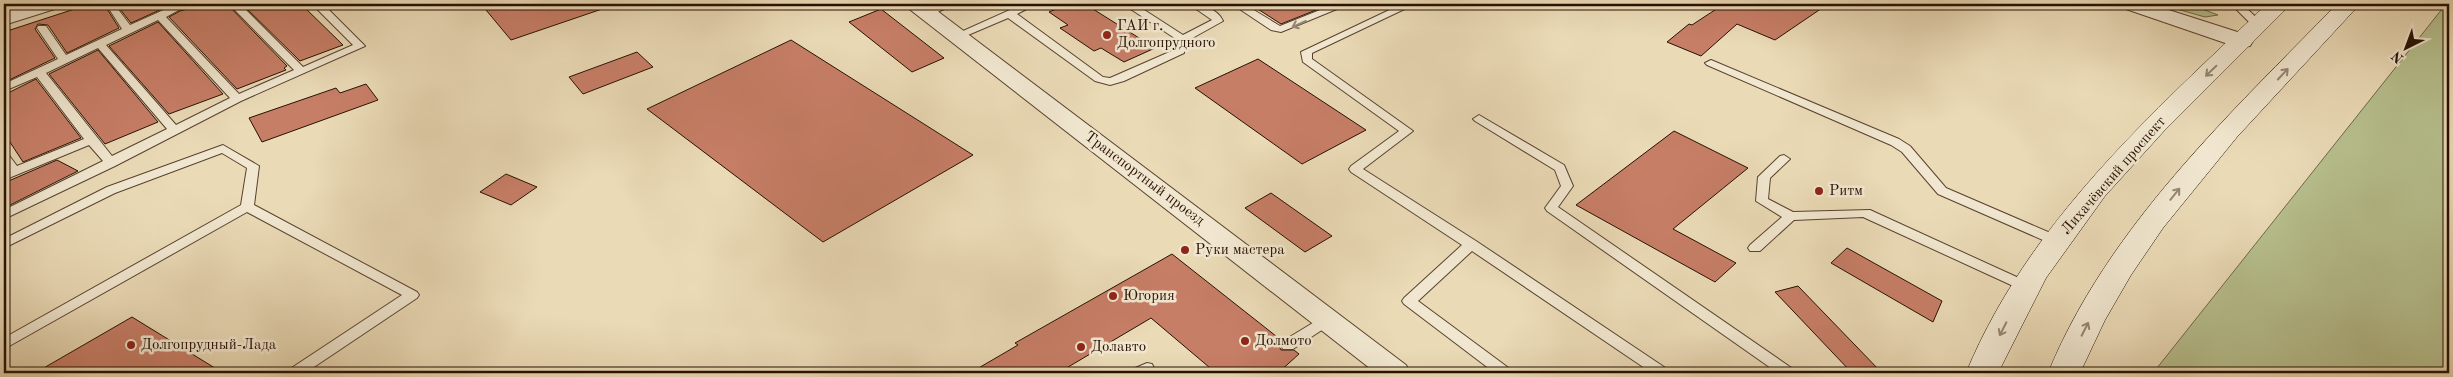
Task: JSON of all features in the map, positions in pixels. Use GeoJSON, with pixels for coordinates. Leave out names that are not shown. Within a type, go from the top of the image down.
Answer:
{"type":"FeatureCollection","features":[{"type":"Feature","properties":{"kind":"main road","name":"Лихачёвский проспект"},"geometry":{"type":"LineString","coordinates":[[1982,373],[2004,327],[2027,287],[2057,241],[2087,202],[2130,153],[2280,4]]}},
{"type":"Feature","properties":{"kind":"main road"},"geometry":{"type":"LineString","coordinates":[[2064,373],[2107,287],[2147,228],[2229,131],[2349,4]]}},
{"type":"Feature","properties":{"kind":"street"},"geometry":{"type":"LineString","coordinates":[[4,18],[51,4]]}},
{"type":"Feature","properties":{"kind":"street"},"geometry":{"type":"LineString","coordinates":[[2130,4],[2250,33]]}},
{"type":"Feature","properties":{"kind":"street","name":"Транспортный проезд"},"geometry":{"type":"LineString","coordinates":[[921,8],[1396,373]]}},
{"type":"Feature","properties":{"kind":"lane"},"geometry":{"type":"LineString","coordinates":[[4,88],[40,73],[185,4]]}},
{"type":"Feature","properties":{"kind":"lane"},"geometry":{"type":"LineString","coordinates":[[234,4],[300,70]]}},
{"type":"Feature","properties":{"kind":"lane"},"geometry":{"type":"LineString","coordinates":[[4,215],[237,99],[300,70],[360,46],[317,4]]}},
{"type":"Feature","properties":{"kind":"lane"},"geometry":{"type":"LineString","coordinates":[[921,8],[950,4]]}},
{"type":"Feature","properties":{"kind":"lane"},"geometry":{"type":"LineString","coordinates":[[957,36],[1031,4]]}},
{"type":"Feature","properties":{"kind":"lane"},"geometry":{"type":"LineString","coordinates":[[1128,4],[1183,39]]}},
{"type":"Feature","properties":{"kind":"lane"},"geometry":{"type":"LineString","coordinates":[[1009,13],[1099,79],[1110,82],[1180,51],[1179,43],[1183,39],[1218,21],[1217,18],[1194,4]]}},
{"type":"Feature","properties":{"kind":"lane"},"geometry":{"type":"LineString","coordinates":[[1237,4],[1274,28],[1281,29],[1344,4]]}},
{"type":"Feature","properties":{"kind":"lane"},"geometry":{"type":"LineString","coordinates":[[1410,4],[1306,52],[1307,60],[1407,131],[1355,169],[1471,244],[1662,373]]}},
{"type":"Feature","properties":{"kind":"lane"},"geometry":{"type":"LineString","coordinates":[[2236,4],[2250,33]]}},
{"type":"Feature","properties":{"kind":"lane"},"geometry":{"type":"LineString","coordinates":[[110,5],[128,30]]}},
{"type":"Feature","properties":{"kind":"lane"},"geometry":{"type":"LineString","coordinates":[[160,16],[237,99]]}},
{"type":"Feature","properties":{"kind":"lane"},"geometry":{"type":"LineString","coordinates":[[42,28],[65,60]]}},
{"type":"Feature","properties":{"kind":"lane"},"geometry":{"type":"LineString","coordinates":[[100,44],[175,130]]}},
{"type":"Feature","properties":{"kind":"lane"},"geometry":{"type":"LineString","coordinates":[[1711,63],[1896,142],[1906,149],[1942,191],[2057,241]]}},
{"type":"Feature","properties":{"kind":"lane"},"geometry":{"type":"LineString","coordinates":[[40,73],[111,163]]}},
{"type":"Feature","properties":{"kind":"lane"},"geometry":{"type":"LineString","coordinates":[[1479,119],[1560,168],[1567,186],[1551,208],[1788,373]]}},
{"type":"Feature","properties":{"kind":"lane"},"geometry":{"type":"LineString","coordinates":[[4,157],[9,174],[91,140]]}},
{"type":"Feature","properties":{"kind":"lane"},"geometry":{"type":"LineString","coordinates":[[4,244],[112,190],[223,148],[253,166],[247,207]]}},
{"type":"Feature","properties":{"kind":"lane"},"geometry":{"type":"LineString","coordinates":[[1784,158],[1764,177],[1762,202],[1791,216],[1865,213],[2027,287]]}},
{"type":"Feature","properties":{"kind":"lane"},"geometry":{"type":"LineString","coordinates":[[4,344],[247,207]]}},
{"type":"Feature","properties":{"kind":"lane"},"geometry":{"type":"LineString","coordinates":[[247,207],[412,295],[295,373]]}},
{"type":"Feature","properties":{"kind":"lane"},"geometry":{"type":"LineString","coordinates":[[1755,248],[1791,216]]}},
{"type":"Feature","properties":{"kind":"lane"},"geometry":{"type":"LineString","coordinates":[[1471,244],[1409,300],[1505,373]]}},
{"type":"Feature","properties":{"kind":"lane"},"geometry":{"type":"LineString","coordinates":[[1288,345],[1326,320]]}},
{"type":"Feature","properties":{"kind":"green space"},"geometry":{"type":"Polygon","coordinates":[[[2159,4],[2189,4],[2218,15],[2205,17],[2159,4]]]}},
{"type":"Feature","properties":{"kind":"green space"},"geometry":{"type":"Polygon","coordinates":[[[2446,4],[2449,4],[2449,373],[2153,373],[2446,4]]]}},
{"type":"Feature","properties":{"kind":"building"},"geometry":{"type":"Polygon","coordinates":[[[90,4],[104,4],[119,28],[67,53],[48,25],[38,24],[35,29],[55,58],[7,81],[4,76],[4,32],[90,4]]]}},
{"type":"Feature","properties":{"kind":"building"},"geometry":{"type":"Polygon","coordinates":[[[116,4],[173,4],[131,23],[116,4]]]}},
{"type":"Feature","properties":{"kind":"building"},"geometry":{"type":"Polygon","coordinates":[[[206,4],[227,4],[287,66],[284,68],[286,70],[237,89],[169,17],[180,11],[206,4]]]}},
{"type":"Feature","properties":{"kind":"building"},"geometry":{"type":"Polygon","coordinates":[[[242,4],[301,4],[343,45],[300,61],[242,4]]]}},
{"type":"Feature","properties":{"kind":"building"},"geometry":{"type":"Polygon","coordinates":[[[481,4],[608,4],[608,7],[511,40],[481,4]]]}},
{"type":"Feature","properties":{"kind":"building"},"geometry":{"type":"Polygon","coordinates":[[[1068,4],[1085,4],[1155,48],[1124,62],[1101,48],[1094,51],[1060,28],[1068,25],[1049,12],[1068,4]]]}},
{"type":"Feature","properties":{"kind":"building"},"geometry":{"type":"Polygon","coordinates":[[[1250,4],[1331,4],[1281,24],[1250,4]]]}},
{"type":"Feature","properties":{"kind":"building"},"geometry":{"type":"Polygon","coordinates":[[[1724,4],[1828,4],[1775,40],[1737,24],[1701,56],[1667,42],[1689,24],[1692,25],[1724,4]]]}},
{"type":"Feature","properties":{"kind":"building"},"geometry":{"type":"Polygon","coordinates":[[[881,9],[944,58],[912,72],[849,22],[881,9]]]}},
{"type":"Feature","properties":{"kind":"building"},"geometry":{"type":"Polygon","coordinates":[[[158,22],[223,94],[169,114],[109,46],[158,22]]]}},
{"type":"Feature","properties":{"kind":"building"},"geometry":{"type":"Polygon","coordinates":[[[791,40],[973,155],[823,242],[647,109],[791,40]]]}},
{"type":"Feature","properties":{"kind":"building"},"geometry":{"type":"Polygon","coordinates":[[[98,50],[158,122],[105,144],[49,74],[98,50]]]}},
{"type":"Feature","properties":{"kind":"building"},"geometry":{"type":"Polygon","coordinates":[[[637,52],[653,67],[583,94],[569,77],[637,52]]]}},
{"type":"Feature","properties":{"kind":"building"},"geometry":{"type":"Polygon","coordinates":[[[1258,59],[1366,130],[1302,164],[1195,88],[1258,59]]]}},
{"type":"Feature","properties":{"kind":"building"},"geometry":{"type":"Polygon","coordinates":[[[36,79],[81,138],[23,162],[4,133],[4,95],[36,79]]]}},
{"type":"Feature","properties":{"kind":"building"},"geometry":{"type":"Polygon","coordinates":[[[366,84],[378,100],[262,142],[249,118],[336,88],[340,93],[366,84]]]}},
{"type":"Feature","properties":{"kind":"building"},"geometry":{"type":"Polygon","coordinates":[[[1674,131],[1748,168],[1673,229],[1736,263],[1715,282],[1576,205],[1674,131]]]}},
{"type":"Feature","properties":{"kind":"building"},"geometry":{"type":"Polygon","coordinates":[[[57,160],[78,171],[4,208],[4,183],[57,160]]]}},
{"type":"Feature","properties":{"kind":"building"},"geometry":{"type":"Polygon","coordinates":[[[506,174],[537,187],[511,205],[480,192],[506,174]]]}},
{"type":"Feature","properties":{"kind":"building"},"geometry":{"type":"Polygon","coordinates":[[[1271,193],[1332,236],[1305,252],[1245,208],[1271,193]]]}},
{"type":"Feature","properties":{"kind":"building"},"geometry":{"type":"Polygon","coordinates":[[[1847,248],[1942,301],[1933,322],[1831,263],[1847,248]]]}},
{"type":"Feature","properties":{"kind":"building"},"geometry":{"type":"Polygon","coordinates":[[[1172,254],[1281,340],[1279,346],[1281,350],[1294,350],[1299,354],[1278,373],[1216,373],[1151,318],[1058,373],[970,373],[1018,345],[1015,343],[1172,254]]]}},
{"type":"Feature","properties":{"kind":"building"},"geometry":{"type":"Polygon","coordinates":[[[1798,286],[1882,373],[1852,373],[1775,292],[1798,286]]]}},
{"type":"Feature","properties":{"kind":"building","name":"Долгопрудный-Лада"},"geometry":{"type":"Polygon","coordinates":[[[132,317],[223,373],[35,373],[132,317]]]}},
{"type":"Feature","properties":{"kind":"place","name":"ГАИ г. Долгопрудного"},"geometry":{"type":"Point","coordinates":[1107,35]}},
{"type":"Feature","properties":{"kind":"place","name":"Ритм"},"geometry":{"type":"Point","coordinates":[1819,191]}},
{"type":"Feature","properties":{"kind":"place","name":"Руки мастера"},"geometry":{"type":"Point","coordinates":[1185,250]}},
{"type":"Feature","properties":{"kind":"place","name":"Югория"},"geometry":{"type":"Point","coordinates":[1113,296]}},
{"type":"Feature","properties":{"kind":"place","name":"Долмото"},"geometry":{"type":"Point","coordinates":[1245,341]}},
{"type":"Feature","properties":{"kind":"place","name":"Долгопрудный-Лада"},"geometry":{"type":"Point","coordinates":[131,345]}},
{"type":"Feature","properties":{"kind":"place","name":"Долавто"},"geometry":{"type":"Point","coordinates":[1081,347]}}]}
